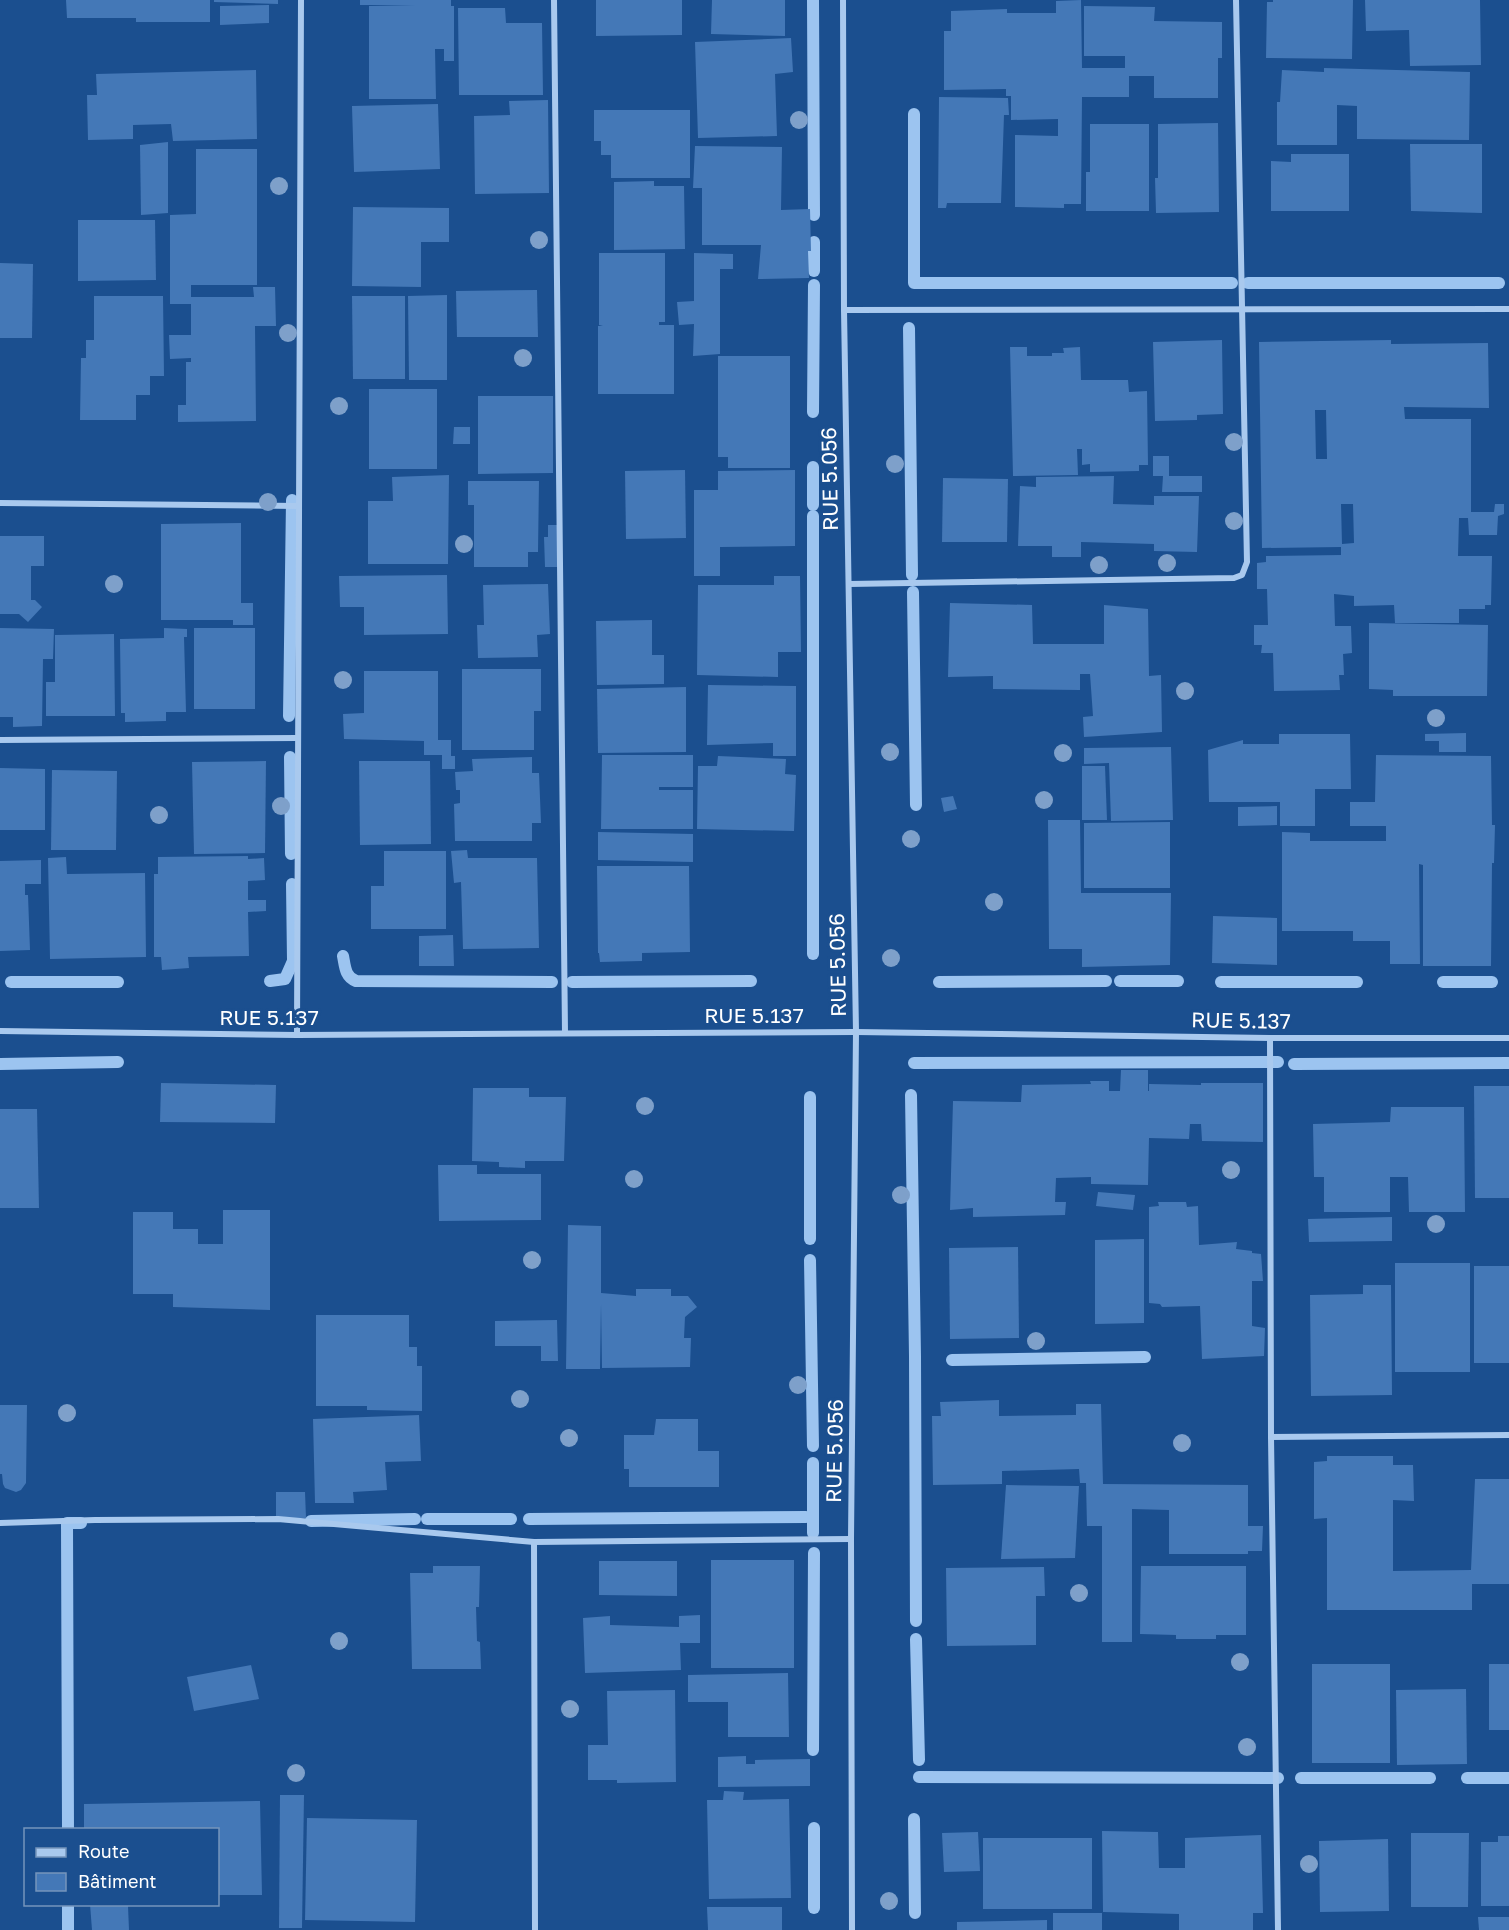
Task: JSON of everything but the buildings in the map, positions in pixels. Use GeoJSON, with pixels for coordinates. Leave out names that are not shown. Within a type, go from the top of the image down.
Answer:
{"type":"FeatureCollection","features":[{"type":"Feature","properties":{"kind":"street"},"geometry":{"type":"LineString","coordinates":[[297,1035],[301,0]]}},
{"type":"Feature","properties":{"kind":"street"},"geometry":{"type":"LineString","coordinates":[[554,0],[565,1032]]}},
{"type":"Feature","properties":{"kind":"street","name":"RUE 5.056"},"geometry":{"type":"LineString","coordinates":[[843,0],[844,310],[856,1032],[851,1539],[852,1930]]}},
{"type":"Feature","properties":{"kind":"street"},"geometry":{"type":"LineString","coordinates":[[849,584],[1234,578],[1242,575],[1247,562],[1236,0]]}},
{"type":"Feature","properties":{"kind":"street"},"geometry":{"type":"LineString","coordinates":[[844,310],[1509,309]]}},
{"type":"Feature","properties":{"kind":"street"},"geometry":{"type":"LineString","coordinates":[[0,503],[298,506]]}},
{"type":"Feature","properties":{"kind":"street"},"geometry":{"type":"LineString","coordinates":[[0,740],[297,738]]}},
{"type":"Feature","properties":{"kind":"street","name":"RUE 5.137"},"geometry":{"type":"LineString","coordinates":[[0,1031],[297,1035],[856,1032],[1270,1038],[1509,1038]]}},
{"type":"Feature","properties":{"kind":"street"},"geometry":{"type":"LineString","coordinates":[[1270,1038],[1271,1437],[1278,1930]]}},
{"type":"Feature","properties":{"kind":"street"},"geometry":{"type":"LineString","coordinates":[[1271,1437],[1509,1436]]}},
{"type":"Feature","properties":{"kind":"street"},"geometry":{"type":"LineString","coordinates":[[0,1523],[278,1519],[534,1542],[851,1539]]}},
{"type":"Feature","properties":{"kind":"street"},"geometry":{"type":"LineString","coordinates":[[534,1542],[535,1930]]}},
{"type":"Feature","properties":{"kind":"waterway"},"geometry":{"type":"LineString","coordinates":[[813,0],[814,215]]}},
{"type":"Feature","properties":{"kind":"waterway"},"geometry":{"type":"LineString","coordinates":[[914,114],[914,283],[1232,283]]}},
{"type":"Feature","properties":{"kind":"waterway"},"geometry":{"type":"LineString","coordinates":[[814,242],[814,271]]}},
{"type":"Feature","properties":{"kind":"waterway"},"geometry":{"type":"LineString","coordinates":[[1248,283],[1499,283]]}},
{"type":"Feature","properties":{"kind":"waterway"},"geometry":{"type":"LineString","coordinates":[[813,412],[814,285]]}},
{"type":"Feature","properties":{"kind":"waterway"},"geometry":{"type":"LineString","coordinates":[[909,328],[912,575]]}},
{"type":"Feature","properties":{"kind":"waterway"},"geometry":{"type":"LineString","coordinates":[[813,467],[813,505]]}},
{"type":"Feature","properties":{"kind":"waterway"},"geometry":{"type":"LineString","coordinates":[[289,716],[292,500]]}},
{"type":"Feature","properties":{"kind":"waterway"},"geometry":{"type":"LineString","coordinates":[[813,516],[813,954]]}},
{"type":"Feature","properties":{"kind":"waterway"},"geometry":{"type":"LineString","coordinates":[[913,592],[916,805]]}},
{"type":"Feature","properties":{"kind":"waterway"},"geometry":{"type":"LineString","coordinates":[[290,757],[291,854]]}},
{"type":"Feature","properties":{"kind":"waterway"},"geometry":{"type":"LineString","coordinates":[[270,981],[285,979],[293,961],[292,884]]}},
{"type":"Feature","properties":{"kind":"waterway"},"geometry":{"type":"LineString","coordinates":[[343,956],[348,974],[356,981],[552,982]]}},
{"type":"Feature","properties":{"kind":"waterway"},"geometry":{"type":"LineString","coordinates":[[572,982],[751,981]]}},
{"type":"Feature","properties":{"kind":"waterway"},"geometry":{"type":"LineString","coordinates":[[939,982],[1106,981]]}},
{"type":"Feature","properties":{"kind":"waterway"},"geometry":{"type":"LineString","coordinates":[[1120,981],[1178,981]]}},
{"type":"Feature","properties":{"kind":"waterway"},"geometry":{"type":"LineString","coordinates":[[11,982],[118,982]]}},
{"type":"Feature","properties":{"kind":"waterway"},"geometry":{"type":"LineString","coordinates":[[1221,982],[1357,982]]}},
{"type":"Feature","properties":{"kind":"waterway"},"geometry":{"type":"LineString","coordinates":[[1443,982],[1492,982]]}},
{"type":"Feature","properties":{"kind":"waterway"},"geometry":{"type":"LineString","coordinates":[[0,1064],[118,1062]]}},
{"type":"Feature","properties":{"kind":"waterway"},"geometry":{"type":"LineString","coordinates":[[914,1063],[1278,1062]]}},
{"type":"Feature","properties":{"kind":"waterway"},"geometry":{"type":"LineString","coordinates":[[1294,1064],[1509,1063]]}},
{"type":"Feature","properties":{"kind":"waterway"},"geometry":{"type":"LineString","coordinates":[[911,1095],[916,1621]]}},
{"type":"Feature","properties":{"kind":"waterway"},"geometry":{"type":"LineString","coordinates":[[810,1097],[810,1239]]}},
{"type":"Feature","properties":{"kind":"waterway"},"geometry":{"type":"LineString","coordinates":[[810,1260],[813,1446]]}},
{"type":"Feature","properties":{"kind":"waterway"},"geometry":{"type":"LineString","coordinates":[[952,1360],[1145,1357]]}},
{"type":"Feature","properties":{"kind":"waterway"},"geometry":{"type":"LineString","coordinates":[[813,1463],[813,1533]]}},
{"type":"Feature","properties":{"kind":"waterway"},"geometry":{"type":"LineString","coordinates":[[529,1519],[806,1517]]}},
{"type":"Feature","properties":{"kind":"waterway"},"geometry":{"type":"LineString","coordinates":[[311,1521],[415,1519]]}},
{"type":"Feature","properties":{"kind":"waterway"},"geometry":{"type":"LineString","coordinates":[[427,1519],[511,1519]]}},
{"type":"Feature","properties":{"kind":"waterway"},"geometry":{"type":"LineString","coordinates":[[68,1828],[67,1523],[81,1523]]}},
{"type":"Feature","properties":{"kind":"waterway"},"geometry":{"type":"LineString","coordinates":[[813,1750],[814,1553]]}},
{"type":"Feature","properties":{"kind":"waterway"},"geometry":{"type":"LineString","coordinates":[[916,1639],[919,1760]]}},
{"type":"Feature","properties":{"kind":"waterway"},"geometry":{"type":"LineString","coordinates":[[919,1777],[1278,1778]]}},
{"type":"Feature","properties":{"kind":"waterway"},"geometry":{"type":"LineString","coordinates":[[1301,1778],[1430,1778]]}},
{"type":"Feature","properties":{"kind":"waterway"},"geometry":{"type":"LineString","coordinates":[[1467,1778],[1509,1778]]}},
{"type":"Feature","properties":{"kind":"waterway"},"geometry":{"type":"LineString","coordinates":[[914,1819],[915,1913]]}},
{"type":"Feature","properties":{"kind":"waterway"},"geometry":{"type":"LineString","coordinates":[[814,1828],[814,1908]]}},
{"type":"Feature","properties":{"kind":"waterway"},"geometry":{"type":"LineString","coordinates":[[68,1906],[68,1930]]}}]}
